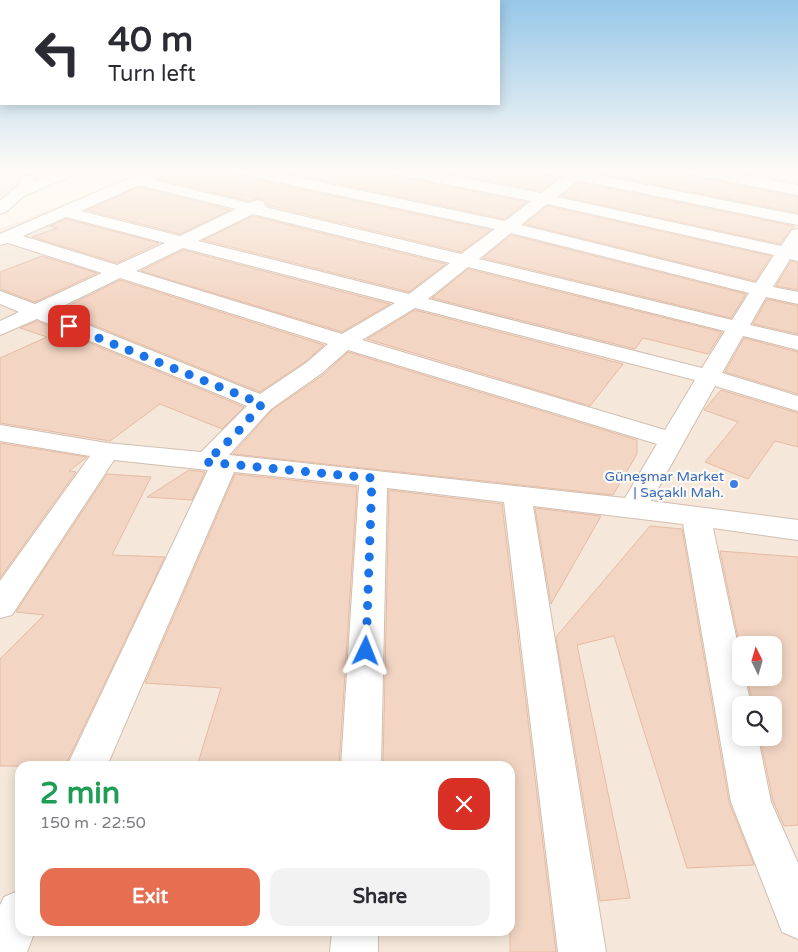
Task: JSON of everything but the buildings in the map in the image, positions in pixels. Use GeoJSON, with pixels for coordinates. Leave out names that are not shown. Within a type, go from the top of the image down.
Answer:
{"type":"FeatureCollection","features":[{"type":"Feature","properties":{"kind":"street"},"geometry":{"type":"LineString","coordinates":[[3,239],[62,213]]}},
{"type":"Feature","properties":{"kind":"street"},"geometry":{"type":"LineString","coordinates":[[71,213],[710,377],[798,404]]}},
{"type":"Feature","properties":{"kind":"street"},"geometry":{"type":"LineString","coordinates":[[0,329],[241,213]]}},
{"type":"Feature","properties":{"kind":"street"},"geometry":{"type":"LineString","coordinates":[[273,213],[798,343]]}},
{"type":"Feature","properties":{"kind":"street"},"geometry":{"type":"LineString","coordinates":[[445,213],[509,227],[759,290],[798,298]]}},
{"type":"Feature","properties":{"kind":"street"},"geometry":{"type":"LineString","coordinates":[[89,761],[215,462],[235,435],[262,404],[314,368],[344,342],[414,300],[526,213]]}},
{"type":"Feature","properties":{"kind":"street"},"geometry":{"type":"LineString","coordinates":[[620,213],[794,247],[759,290],[739,328],[633,508]]}},
{"type":"Feature","properties":{"kind":"street"},"geometry":{"type":"LineString","coordinates":[[768,213],[798,220]]}},
{"type":"Feature","properties":{"kind":"street"},"geometry":{"type":"LineString","coordinates":[[3,239],[120,271],[344,342],[673,441]]}},
{"type":"Feature","properties":{"kind":"street"},"geometry":{"type":"LineString","coordinates":[[0,298],[262,404]]}},
{"type":"Feature","properties":{"kind":"street"},"geometry":{"type":"LineString","coordinates":[[0,433],[107,451],[372,478],[633,508],[798,530]]}},
{"type":"Feature","properties":{"kind":"street"},"geometry":{"type":"LineString","coordinates":[[0,606],[107,451]]}},
{"type":"Feature","properties":{"kind":"street"},"geometry":{"type":"LineString","coordinates":[[361,761],[372,478]]}},
{"type":"Feature","properties":{"kind":"street"},"geometry":{"type":"LineString","coordinates":[[517,495],[582,952]]}},
{"type":"Feature","properties":{"kind":"street"},"geometry":{"type":"LineString","coordinates":[[696,516],[751,802],[798,916]]}},
{"type":"Feature","properties":{"kind":"street"},"geometry":{"type":"LineString","coordinates":[[2,952],[15,925]]}},
{"type":"Feature","properties":{"kind":"street"},"geometry":{"type":"LineString","coordinates":[[354,952],[355,936]]}},
{"type":"Feature","properties":{"kind":"shaded area"},"geometry":{"type":"Polygon","coordinates":[[[40,213],[798,213],[798,952],[0,952],[0,229],[40,213]]]}},
{"type":"Feature","properties":{"kind":"place","name":"Güneşmar Market | Saçaklı Mah."},"geometry":{"type":"Point","coordinates":[734,484]}},
{"type":"Feature","properties":{"kind":"route"},"geometry":{"type":"LineString","coordinates":[[69,326],[262,404],[235,435],[206,462],[224,462],[372,478],[366,651]]}}]}
